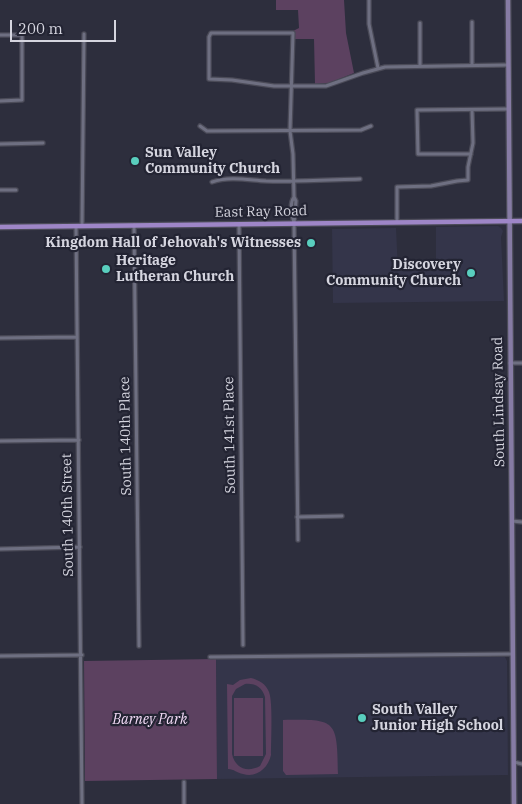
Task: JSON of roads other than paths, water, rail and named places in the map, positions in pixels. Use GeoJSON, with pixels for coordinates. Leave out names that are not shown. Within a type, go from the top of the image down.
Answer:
{"type":"FeatureCollection","features":[{"type":"Feature","properties":{"kind":"main road","name":"South Lindsay Road"},"geometry":{"type":"LineString","coordinates":[[508,0],[514,804]]}},
{"type":"Feature","properties":{"kind":"main road","name":"East Ray Road"},"geometry":{"type":"LineString","coordinates":[[0,227],[522,220]]}},
{"type":"Feature","properties":{"kind":"street"},"geometry":{"type":"LineString","coordinates":[[369,0],[369,24],[378,68]]}},
{"type":"Feature","properties":{"kind":"street"},"geometry":{"type":"LineString","coordinates":[[472,22],[472,65]]}},
{"type":"Feature","properties":{"kind":"street"},"geometry":{"type":"LineString","coordinates":[[420,24],[420,66]]}},
{"type":"Feature","properties":{"kind":"street"},"geometry":{"type":"LineString","coordinates":[[298,540],[294,223],[292,215],[294,154],[290,130],[292,87],[293,33],[211,33],[209,38],[209,79],[292,87],[326,86],[378,68],[508,65]]}},
{"type":"Feature","properties":{"kind":"street","name":"South 140th Street"},"geometry":{"type":"LineString","coordinates":[[82,804],[82,655],[76,337],[84,34]]}},
{"type":"Feature","properties":{"kind":"street"},"geometry":{"type":"LineString","coordinates":[[0,35],[22,35],[22,100],[0,100]]}},
{"type":"Feature","properties":{"kind":"street"},"geometry":{"type":"LineString","coordinates":[[471,154],[418,154],[417,110],[508,109]]}},
{"type":"Feature","properties":{"kind":"street"},"geometry":{"type":"LineString","coordinates":[[397,222],[396,187],[431,186],[468,180],[468,167],[473,143],[472,110]]}},
{"type":"Feature","properties":{"kind":"street"},"geometry":{"type":"LineString","coordinates":[[200,126],[207,131],[361,130],[371,126]]}},
{"type":"Feature","properties":{"kind":"street"},"geometry":{"type":"LineString","coordinates":[[0,144],[43,143]]}},
{"type":"Feature","properties":{"kind":"street"},"geometry":{"type":"LineString","coordinates":[[212,182],[220,179],[294,181],[360,179]]}},
{"type":"Feature","properties":{"kind":"street"},"geometry":{"type":"LineString","coordinates":[[0,190],[16,190]]}},
{"type":"Feature","properties":{"kind":"street","name":"South 141st Place"},"geometry":{"type":"LineString","coordinates":[[239,224],[243,645]]}},
{"type":"Feature","properties":{"kind":"street","name":"South 140th Place"},"geometry":{"type":"LineString","coordinates":[[134,226],[139,646]]}},
{"type":"Feature","properties":{"kind":"street"},"geometry":{"type":"LineString","coordinates":[[0,338],[76,337]]}},
{"type":"Feature","properties":{"kind":"street"},"geometry":{"type":"LineString","coordinates":[[510,363],[522,363]]}},
{"type":"Feature","properties":{"kind":"street"},"geometry":{"type":"LineString","coordinates":[[0,441],[78,440]]}},
{"type":"Feature","properties":{"kind":"street"},"geometry":{"type":"LineString","coordinates":[[297,517],[342,516]]}},
{"type":"Feature","properties":{"kind":"street"},"geometry":{"type":"LineString","coordinates":[[512,520],[522,522]]}},
{"type":"Feature","properties":{"kind":"street"},"geometry":{"type":"LineString","coordinates":[[0,548],[80,548]]}},
{"type":"Feature","properties":{"kind":"street"},"geometry":{"type":"LineString","coordinates":[[210,657],[513,654]]}},
{"type":"Feature","properties":{"kind":"street"},"geometry":{"type":"LineString","coordinates":[[0,656],[82,655]]}},
{"type":"Feature","properties":{"kind":"street"},"geometry":{"type":"LineString","coordinates":[[514,762],[522,760]]}},
{"type":"Feature","properties":{"kind":"street"},"geometry":{"type":"LineString","coordinates":[[514,762],[522,764]]}},
{"type":"Feature","properties":{"kind":"street"},"geometry":{"type":"LineString","coordinates":[[184,782],[184,804]]}},
{"type":"Feature","properties":{"kind":"place","name":"Sun Valley Community Church"},"geometry":{"type":"Point","coordinates":[135,161]}},
{"type":"Feature","properties":{"kind":"place","name":"Kingdom Hall of Jehovah's Witnesses"},"geometry":{"type":"Point","coordinates":[311,243]}},
{"type":"Feature","properties":{"kind":"place","name":"Heritage Lutheran Church"},"geometry":{"type":"Point","coordinates":[106,269]}},
{"type":"Feature","properties":{"kind":"place","name":"Discovery Community Church"},"geometry":{"type":"Point","coordinates":[471,273]}},
{"type":"Feature","properties":{"kind":"place","name":"South Valley Junior High School"},"geometry":{"type":"Point","coordinates":[362,718]}},
{"type":"Feature","properties":{"kind":"park label","name":"Barney Park"},"geometry":{"type":"Point","coordinates":[150,720]}}]}
